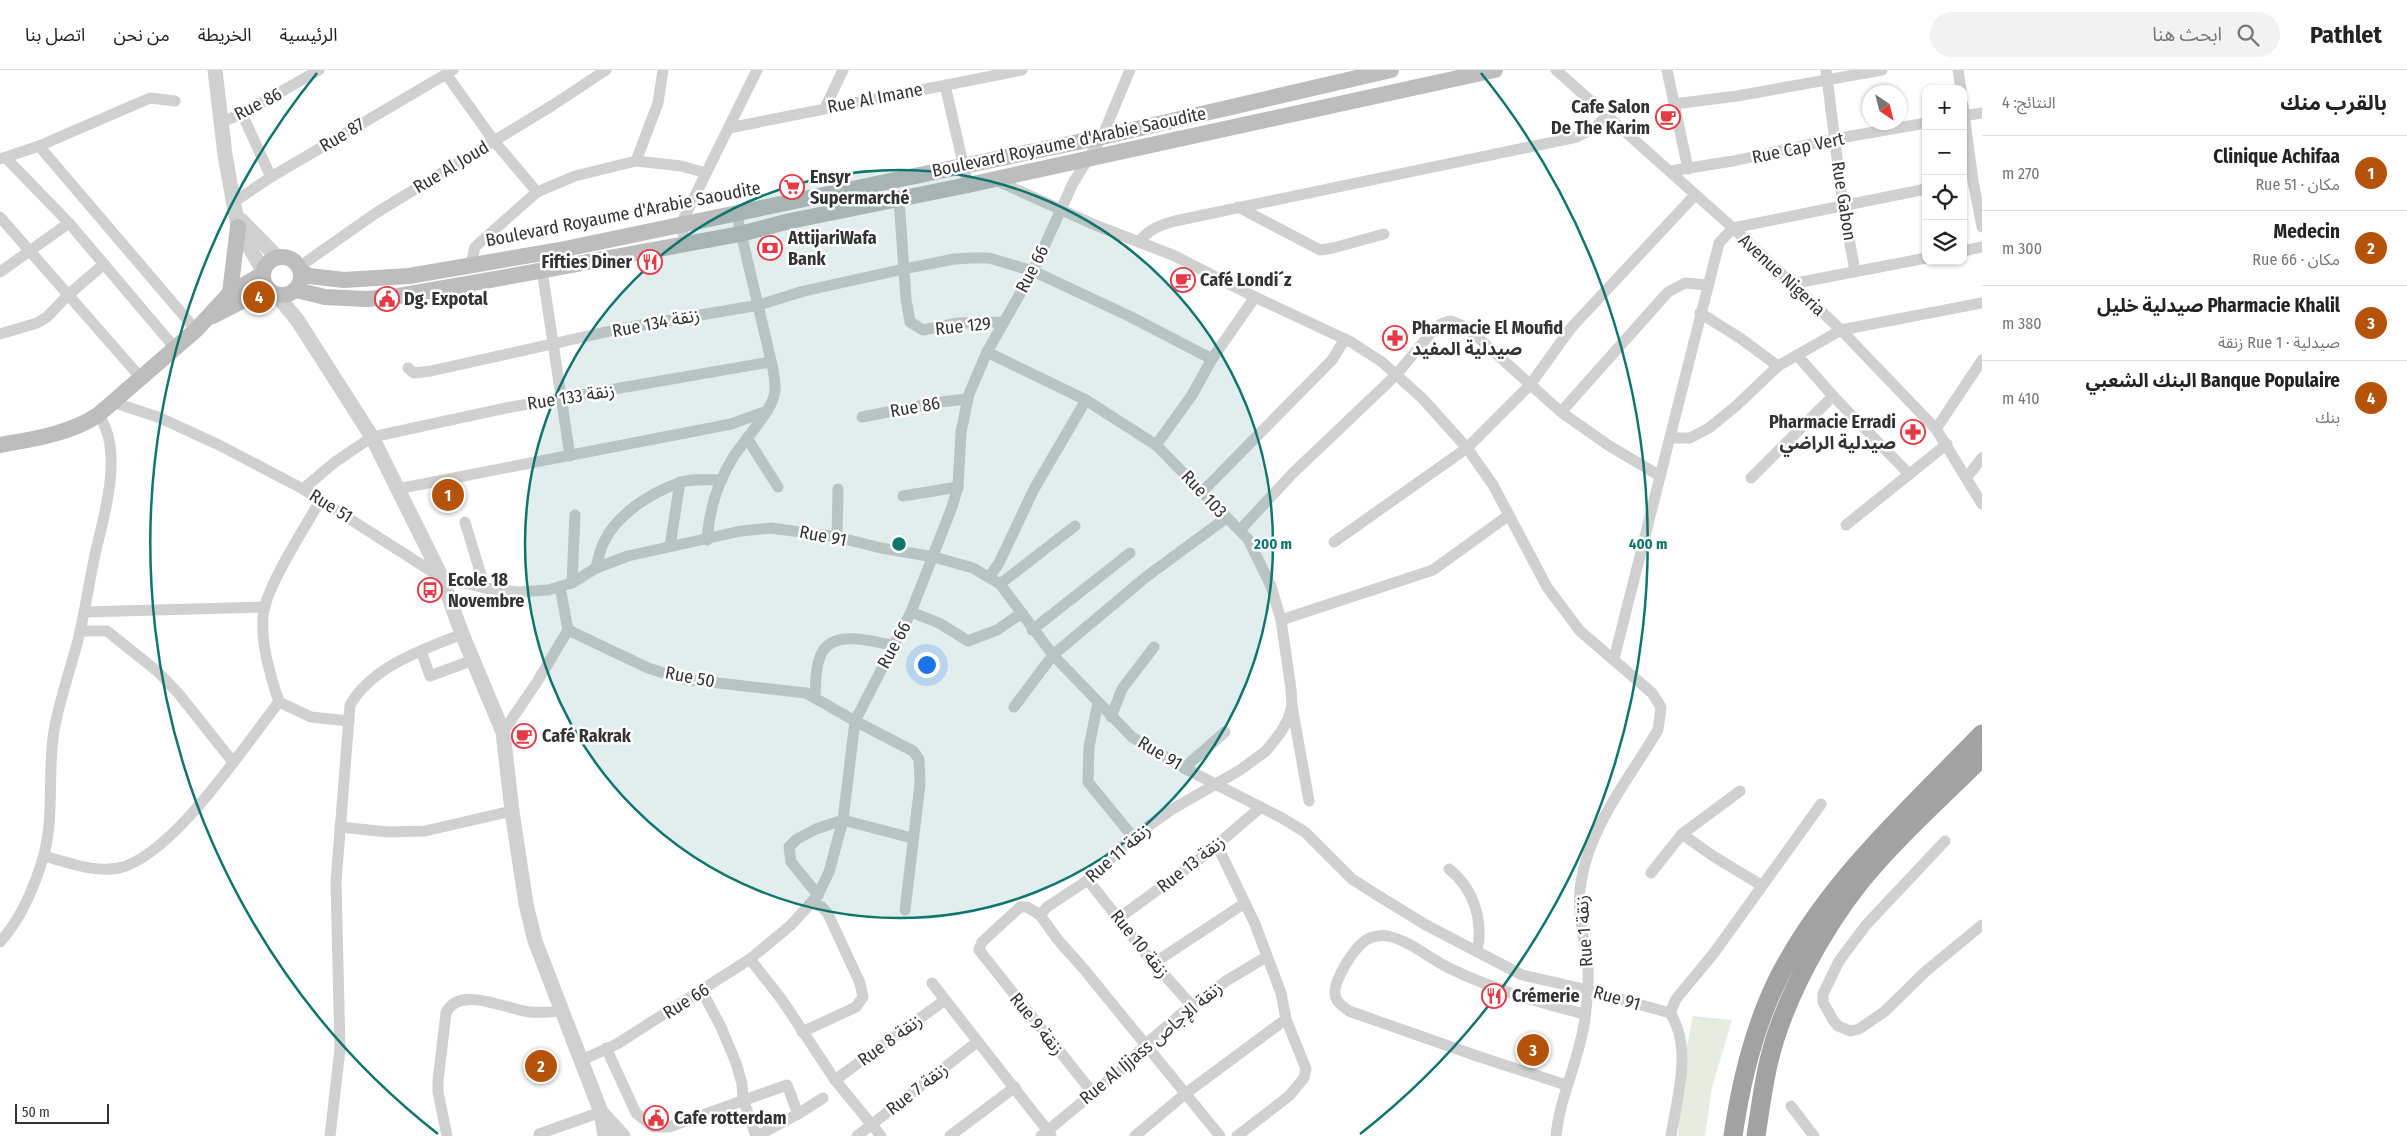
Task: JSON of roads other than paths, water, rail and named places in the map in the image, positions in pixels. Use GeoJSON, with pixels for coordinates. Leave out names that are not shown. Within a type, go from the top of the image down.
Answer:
{"type":"FeatureCollection","features":[{"type":"Feature","properties":{"kind":"highway"},"geometry":{"type":"LineString","coordinates":[[1733,1136],[1747,1064],[1764,1011],[1794,950],[1848,875],[1884,832],[1982,734]]}},
{"type":"Feature","properties":{"kind":"highway"},"geometry":{"type":"LineString","coordinates":[[1756,1136],[1763,1092],[1775,1039],[1799,980],[1815,949],[1875,863],[1982,757]]}},
{"type":"Feature","properties":{"kind":"main road","name":"Boulevard Royaume d'Arabie Saoudite"},"geometry":{"type":"LineString","coordinates":[[278,258],[290,259],[309,276],[371,279],[409,276],[560,250],[1102,136],[1391,70]]}},
{"type":"Feature","properties":{"kind":"main road","name":"Boulevard Royaume d'Arabie Saoudite"},"geometry":{"type":"LineString","coordinates":[[276,285],[325,297],[367,299],[398,296],[740,234],[968,185],[1468,72],[1495,70]]}},
{"type":"Feature","properties":{"kind":"main road"},"geometry":{"type":"LineString","coordinates":[[0,444],[32,439],[82,426],[115,403],[196,330],[230,293],[236,215]]}},
{"type":"Feature","properties":{"kind":"main road"},"geometry":{"type":"LineString","coordinates":[[276,285],[269,262],[278,258]]}},
{"type":"Feature","properties":{"kind":"main road"},"geometry":{"type":"LineString","coordinates":[[230,293],[300,282],[300,269]]}},
{"type":"Feature","properties":{"kind":"main road"},"geometry":{"type":"LineString","coordinates":[[208,318],[276,285]]}},
{"type":"Feature","properties":{"kind":"street"},"geometry":{"type":"LineString","coordinates":[[215,70],[236,215],[298,321],[372,437],[442,578],[462,634],[503,732],[512,811],[526,904],[535,942],[601,1112],[605,1136]]}},
{"type":"Feature","properties":{"kind":"street","name":"Rue 86"},"geometry":{"type":"LineString","coordinates":[[222,122],[242,114],[319,70]]}},
{"type":"Feature","properties":{"kind":"street","name":"Rue Al Joud"},"geometry":{"type":"LineString","coordinates":[[300,269],[376,213],[606,70]]}},
{"type":"Feature","properties":{"kind":"street"},"geometry":{"type":"LineString","coordinates":[[636,161],[658,103],[663,70]]}},
{"type":"Feature","properties":{"kind":"street"},"geometry":{"type":"LineString","coordinates":[[685,243],[681,224],[757,70]]}},
{"type":"Feature","properties":{"kind":"street"},"geometry":{"type":"LineString","coordinates":[[825,108],[843,70]]}},
{"type":"Feature","properties":{"kind":"street","name":"Rue Al Imane"},"geometry":{"type":"LineString","coordinates":[[729,128],[1022,70]]}},
{"type":"Feature","properties":{"kind":"street"},"geometry":{"type":"LineString","coordinates":[[1102,136],[1130,70]]}},
{"type":"Feature","properties":{"kind":"street","name":"Avenue Nigeria"},"geometry":{"type":"LineString","coordinates":[[1556,70],[1733,228],[1841,330],[1936,428],[1982,504]]}},
{"type":"Feature","properties":{"kind":"street"},"geometry":{"type":"LineString","coordinates":[[1667,70],[1688,169]]}},
{"type":"Feature","properties":{"kind":"street"},"geometry":{"type":"LineString","coordinates":[[1674,104],[1827,75],[1882,70]]}},
{"type":"Feature","properties":{"kind":"street"},"geometry":{"type":"LineString","coordinates":[[1958,70],[1960,85]]}},
{"type":"Feature","properties":{"kind":"street"},"geometry":{"type":"LineString","coordinates":[[450,72],[494,141],[537,192]]}},
{"type":"Feature","properties":{"kind":"street","name":"Rue 87"},"geometry":{"type":"LineString","coordinates":[[236,215],[271,177],[450,72]]}},
{"type":"Feature","properties":{"kind":"street","name":"Rue Gabon"},"geometry":{"type":"LineString","coordinates":[[1827,75],[1843,206],[1855,272]]}},
{"type":"Feature","properties":{"kind":"street"},"geometry":{"type":"LineString","coordinates":[[945,85],[968,185]]}},
{"type":"Feature","properties":{"kind":"street"},"geometry":{"type":"LineString","coordinates":[[175,102],[150,98],[39,146],[3,158],[69,223],[175,348]]}},
{"type":"Feature","properties":{"kind":"street"},"geometry":{"type":"LineString","coordinates":[[1967,112],[1982,113]]}},
{"type":"Feature","properties":{"kind":"street"},"geometry":{"type":"LineString","coordinates":[[242,114],[271,177]]}},
{"type":"Feature","properties":{"kind":"street"},"geometry":{"type":"LineString","coordinates":[[1138,242],[1145,233],[1158,226],[1569,139],[1588,132],[1606,116]]}},
{"type":"Feature","properties":{"kind":"street","name":"Rue Cap Vert"},"geometry":{"type":"LineString","coordinates":[[1670,171],[1922,124]]}},
{"type":"Feature","properties":{"kind":"street"},"geometry":{"type":"LineString","coordinates":[[1966,130],[1982,227]]}},
{"type":"Feature","properties":{"kind":"street","name":"Rue 66"},"geometry":{"type":"LineString","coordinates":[[582,1060],[617,1044],[750,959],[791,925],[815,899],[829,872],[843,820],[855,721],[911,612],[934,557],[958,487],[961,432],[967,399],[987,352],[1033,271],[1060,209],[1102,136]]}},
{"type":"Feature","properties":{"kind":"street"},"geometry":{"type":"LineString","coordinates":[[39,146],[196,330]]}},
{"type":"Feature","properties":{"kind":"street"},"geometry":{"type":"LineString","coordinates":[[471,264],[475,247],[537,192],[575,176],[636,161],[681,166],[706,173]]}},
{"type":"Feature","properties":{"kind":"street"},"geometry":{"type":"LineString","coordinates":[[993,179],[1138,242],[1175,256],[1367,351],[1422,399],[1468,448],[1493,485],[1538,573],[1558,603],[1580,631],[1614,659],[1707,285],[1720,243],[1733,228],[1922,190]]}},
{"type":"Feature","properties":{"kind":"street"},"geometry":{"type":"LineString","coordinates":[[1334,542],[1468,448],[1530,385],[1571,328],[1695,194]]}},
{"type":"Feature","properties":{"kind":"street"},"geometry":{"type":"LineString","coordinates":[[899,199],[904,269]]}},
{"type":"Feature","properties":{"kind":"street"},"geometry":{"type":"LineString","coordinates":[[1238,208],[1320,250],[1384,234]]}},
{"type":"Feature","properties":{"kind":"street"},"geometry":{"type":"LineString","coordinates":[[706,540],[710,516],[722,480],[733,457],[766,411],[774,396],[775,386],[759,305],[736,212]]}},
{"type":"Feature","properties":{"kind":"street"},"geometry":{"type":"LineString","coordinates":[[236,215],[278,258]]}},
{"type":"Feature","properties":{"kind":"street"},"geometry":{"type":"LineString","coordinates":[[0,217],[141,378]]}},
{"type":"Feature","properties":{"kind":"street"},"geometry":{"type":"LineString","coordinates":[[0,272],[69,223]]}},
{"type":"Feature","properties":{"kind":"street"},"geometry":{"type":"LineString","coordinates":[[1967,250],[1982,247]]}},
{"type":"Feature","properties":{"kind":"street","name":"Rue 134 زنقة"},"geometry":{"type":"LineString","coordinates":[[408,368],[414,373],[431,371],[619,329],[759,305],[804,291],[904,269],[954,259],[973,258],[989,258],[1033,271],[1129,316],[1212,359]]}},
{"type":"Feature","properties":{"kind":"street"},"geometry":{"type":"LineString","coordinates":[[1792,284],[1922,259]]}},
{"type":"Feature","properties":{"kind":"street"},"geometry":{"type":"LineString","coordinates":[[0,334],[37,323],[47,317],[68,295],[104,264]]}},
{"type":"Feature","properties":{"kind":"street","name":"Rue 129"},"geometry":{"type":"LineString","coordinates":[[904,269],[907,316],[915,327],[923,330],[958,323],[1004,322]]}},
{"type":"Feature","properties":{"kind":"street"},"geometry":{"type":"LineString","coordinates":[[542,270],[570,456]]}},
{"type":"Feature","properties":{"kind":"street"},"geometry":{"type":"LineString","coordinates":[[1561,412],[1668,292],[1685,284],[1707,285]]}},
{"type":"Feature","properties":{"kind":"street"},"geometry":{"type":"LineString","coordinates":[[1156,445],[1203,378],[1212,359],[1255,297]]}},
{"type":"Feature","properties":{"kind":"street"},"geometry":{"type":"LineString","coordinates":[[1670,438],[1690,438],[1710,428],[1778,366],[1841,330],[1982,303]]}},
{"type":"Feature","properties":{"kind":"street"},"geometry":{"type":"LineString","coordinates":[[1700,313],[1740,338],[1778,366]]}},
{"type":"Feature","properties":{"kind":"street"},"geometry":{"type":"LineString","coordinates":[[1240,530],[1293,473],[1396,375],[1430,333],[1441,324],[1450,321],[1461,324],[1474,334],[1561,412],[1608,445],[1660,476]]}},
{"type":"Feature","properties":{"kind":"street"},"geometry":{"type":"LineString","coordinates":[[1203,490],[1332,360],[1345,339]]}},
{"type":"Feature","properties":{"kind":"street","name":"Rue 103"},"geometry":{"type":"LineString","coordinates":[[987,352],[1086,400],[1156,445],[1203,490],[1254,548],[1271,586],[1281,620],[1288,656],[1292,706],[1281,732],[1266,750],[1240,770],[1214,784]]}},
{"type":"Feature","properties":{"kind":"street"},"geometry":{"type":"LineString","coordinates":[[1797,355],[1833,396],[1909,474]]}},
{"type":"Feature","properties":{"kind":"street"},"geometry":{"type":"LineString","coordinates":[[1936,428],[1982,360]]}},
{"type":"Feature","properties":{"kind":"street","name":"Rue 133 زنقة"},"geometry":{"type":"LineString","coordinates":[[372,437],[494,410],[770,362]]}},
{"type":"Feature","properties":{"kind":"street"},"geometry":{"type":"LineString","coordinates":[[1751,478],[1833,396]]}},
{"type":"Feature","properties":{"kind":"street","name":"Rue 86"},"geometry":{"type":"LineString","coordinates":[[862,417],[940,402],[967,399]]}},
{"type":"Feature","properties":{"kind":"street"},"geometry":{"type":"LineString","coordinates":[[990,576],[1003,554],[1034,489],[1086,400]]}},
{"type":"Feature","properties":{"kind":"street","name":"Rue 51"},"geometry":{"type":"LineString","coordinates":[[115,403],[158,417],[219,445],[303,489],[442,578],[484,588],[518,592],[554,589]]}},
{"type":"Feature","properties":{"kind":"street"},"geometry":{"type":"LineString","coordinates":[[397,489],[731,424],[766,411]]}},
{"type":"Feature","properties":{"kind":"street"},"geometry":{"type":"LineString","coordinates":[[0,942],[32,890],[44,856],[48,833],[50,768],[54,730],[80,631],[107,508],[110,463],[109,435],[106,425],[98,415]]}},
{"type":"Feature","properties":{"kind":"street"},"geometry":{"type":"LineString","coordinates":[[303,489],[335,462],[372,437]]}},
{"type":"Feature","properties":{"kind":"street"},"geometry":{"type":"LineString","coordinates":[[747,438],[778,487]]}},
{"type":"Feature","properties":{"kind":"street"},"geometry":{"type":"LineString","coordinates":[[1846,524],[1947,444]]}},
{"type":"Feature","properties":{"kind":"street"},"geometry":{"type":"LineString","coordinates":[[1967,477],[1982,458]]}},
{"type":"Feature","properties":{"kind":"street"},"geometry":{"type":"LineString","coordinates":[[596,568],[603,543],[622,518],[642,502],[680,482],[722,480]]}},
{"type":"Feature","properties":{"kind":"street"},"geometry":{"type":"LineString","coordinates":[[670,546],[680,482]]}},
{"type":"Feature","properties":{"kind":"street"},"geometry":{"type":"LineString","coordinates":[[903,496],[958,487]]}},
{"type":"Feature","properties":{"kind":"street"},"geometry":{"type":"LineString","coordinates":[[837,536],[838,489]]}},
{"type":"Feature","properties":{"kind":"street"},"geometry":{"type":"LineString","coordinates":[[321,499],[270,592],[265,607],[263,634],[270,674],[279,702],[312,717],[349,721]]}},
{"type":"Feature","properties":{"kind":"street"},"geometry":{"type":"LineString","coordinates":[[572,583],[574,514]]}},
{"type":"Feature","properties":{"kind":"street"},"geometry":{"type":"LineString","coordinates":[[1281,620],[1433,570],[1509,515]]}},
{"type":"Feature","properties":{"kind":"street"},"geometry":{"type":"LineString","coordinates":[[1014,707],[1052,655],[1146,577],[1226,518]]}},
{"type":"Feature","properties":{"kind":"street"},"geometry":{"type":"LineString","coordinates":[[465,522],[484,588]]}},
{"type":"Feature","properties":{"kind":"street"},"geometry":{"type":"LineString","coordinates":[[1000,584],[1075,526]]}},
{"type":"Feature","properties":{"kind":"street","name":"Rue 91"},"geometry":{"type":"LineString","coordinates":[[554,589],[572,583],[596,568],[628,556],[741,531],[771,528],[837,536],[873,546],[934,557],[973,568],[990,576],[1000,584],[1052,655],[1132,737],[1184,768],[1305,832],[1358,883],[1426,925],[1522,975],[1588,990],[1670,1013]]}},
{"type":"Feature","properties":{"kind":"street"},"geometry":{"type":"LineString","coordinates":[[1032,630],[1130,553]]}},
{"type":"Feature","properties":{"kind":"street"},"geometry":{"type":"LineString","coordinates":[[503,732],[537,682],[568,630],[554,589]]}},
{"type":"Feature","properties":{"kind":"street"},"geometry":{"type":"LineString","coordinates":[[84,612],[265,607]]}},
{"type":"Feature","properties":{"kind":"street"},"geometry":{"type":"LineString","coordinates":[[911,612],[939,623],[968,641],[998,630],[1022,613]]}},
{"type":"Feature","properties":{"kind":"street","name":"Rue 50"},"geometry":{"type":"LineString","coordinates":[[568,630],[648,668],[683,679],[792,690],[815,696],[855,721],[910,748],[919,757],[920,784],[912,838]]}},
{"type":"Feature","properties":{"kind":"street"},"geometry":{"type":"LineString","coordinates":[[80,631],[106,631],[157,671],[178,694],[232,762]]}},
{"type":"Feature","properties":{"kind":"street"},"geometry":{"type":"LineString","coordinates":[[330,1136],[340,1049],[336,882],[350,705],[359,690],[387,669],[421,651],[462,634]]}},
{"type":"Feature","properties":{"kind":"street"},"geometry":{"type":"LineString","coordinates":[[815,696],[819,658],[826,646],[831,643],[853,639],[895,646]]}},
{"type":"Feature","properties":{"kind":"street"},"geometry":{"type":"LineString","coordinates":[[1111,716],[1122,689],[1154,647]]}},
{"type":"Feature","properties":{"kind":"street"},"geometry":{"type":"LineString","coordinates":[[421,651],[430,676],[473,660]]}},
{"type":"Feature","properties":{"kind":"street","name":"Rue 1 زنقة"},"geometry":{"type":"LineString","coordinates":[[1556,1136],[1566,1085],[1580,1045],[1588,990],[1588,969],[1582,940],[1580,910],[1581,882],[1591,840],[1658,730],[1661,713],[1661,707],[1652,693],[1614,659]]}},
{"type":"Feature","properties":{"kind":"street"},"geometry":{"type":"LineString","coordinates":[[44,856],[89,868],[119,868],[147,855],[174,832],[279,702]]}},
{"type":"Feature","properties":{"kind":"street"},"geometry":{"type":"LineString","coordinates":[[1098,702],[1088,747],[1088,782],[1133,838]]}},
{"type":"Feature","properties":{"kind":"street"},"geometry":{"type":"LineString","coordinates":[[1292,706],[1309,801]]}},
{"type":"Feature","properties":{"kind":"street"},"geometry":{"type":"LineString","coordinates":[[1184,768],[1225,732]]}},
{"type":"Feature","properties":{"kind":"street","name":"Rue 11 زنقة"},"geometry":{"type":"LineString","coordinates":[[1040,916],[1047,907],[1088,880],[1133,838],[1171,810],[1214,784]]}},
{"type":"Feature","properties":{"kind":"street"},"geometry":{"type":"LineString","coordinates":[[1651,873],[1682,834],[1740,791]]}},
{"type":"Feature","properties":{"kind":"street"},"geometry":{"type":"LineString","coordinates":[[1671,1136],[1679,1085],[1682,1044],[1676,1021],[1670,1013],[1676,999],[1714,953],[1821,804]]}},
{"type":"Feature","properties":{"kind":"street","name":"Rue 13 زنقة"},"geometry":{"type":"LineString","coordinates":[[1118,918],[1217,845],[1260,807]]}},
{"type":"Feature","properties":{"kind":"street"},"geometry":{"type":"LineString","coordinates":[[340,827],[388,832],[425,831],[512,811]]}},
{"type":"Feature","properties":{"kind":"street"},"geometry":{"type":"LineString","coordinates":[[802,1032],[856,1007],[863,997],[860,983],[828,914],[815,899],[793,866],[788,853],[789,847],[797,839],[816,829],[843,820],[912,838],[905,910]]}},
{"type":"Feature","properties":{"kind":"street"},"geometry":{"type":"LineString","coordinates":[[1682,834],[1713,856],[1761,885]]}},
{"type":"Feature","properties":{"kind":"street"},"geometry":{"type":"LineString","coordinates":[[1945,841],[1866,925],[1839,961],[1824,994],[1823,1002],[1838,1026],[1850,1031],[1859,1029],[1884,1012],[1926,971],[1982,926]]}},
{"type":"Feature","properties":{"kind":"street"},"geometry":{"type":"LineString","coordinates":[[1217,845],[1255,924],[1281,993],[1286,1019],[1306,1070],[1304,1078],[1289,1096],[1237,1136]]}},
{"type":"Feature","properties":{"kind":"street"},"geometry":{"type":"LineString","coordinates":[[1449,869],[1460,877],[1473,897],[1479,929],[1477,952]]}},
{"type":"Feature","properties":{"kind":"street","name":"Rue 10 زنقة"},"geometry":{"type":"LineString","coordinates":[[1088,880],[1154,963],[1192,1006]]}},
{"type":"Feature","properties":{"kind":"street"},"geometry":{"type":"LineString","coordinates":[[1154,963],[1245,903]]}},
{"type":"Feature","properties":{"kind":"street","name":"Rue 9 زنقة"},"geometry":{"type":"LineString","coordinates":[[1040,916],[1027,907],[1020,907],[982,942],[979,950],[1092,1092]]}},
{"type":"Feature","properties":{"kind":"street"},"geometry":{"type":"LineString","coordinates":[[1040,916],[1220,1136]]}},
{"type":"Feature","properties":{"kind":"street"},"geometry":{"type":"LineString","coordinates":[[1566,1085],[1349,1011],[1338,1002],[1334,989],[1343,970],[1360,945],[1367,939],[1387,936],[1401,941],[1466,976],[1550,1006],[1585,1014]]}},
{"type":"Feature","properties":{"kind":"street","name":"Rue Al Ijjass زنقة الإجاص"},"geometry":{"type":"LineString","coordinates":[[1047,1134],[1092,1092],[1126,1066],[1146,1045],[1192,1006],[1226,981],[1266,956]]}},
{"type":"Feature","properties":{"kind":"street"},"geometry":{"type":"LineString","coordinates":[[750,959],[782,1000],[835,1080],[881,1136]]}},
{"type":"Feature","properties":{"kind":"street"},"geometry":{"type":"LineString","coordinates":[[932,983],[977,1042],[1015,1087],[1047,1134]]}},
{"type":"Feature","properties":{"kind":"street"},"geometry":{"type":"LineString","coordinates":[[702,991],[721,1027],[736,1063],[742,1084],[743,1099],[757,1136],[823,1098]]}},
{"type":"Feature","properties":{"kind":"street"},"geometry":{"type":"LineString","coordinates":[[446,1136],[438,1081],[446,1013],[449,1007],[456,1002],[466,999],[495,1003],[530,1012],[562,1010]]}},
{"type":"Feature","properties":{"kind":"street","name":"Rue 8 زنقة"},"geometry":{"type":"LineString","coordinates":[[835,1080],[945,1000]]}},
{"type":"Feature","properties":{"kind":"street"},"geometry":{"type":"LineString","coordinates":[[1135,1136],[1185,1094],[1286,1019]]}},
{"type":"Feature","properties":{"kind":"street","name":"Rue 7 زنقة"},"geometry":{"type":"LineString","coordinates":[[857,1136],[977,1042]]}},
{"type":"Feature","properties":{"kind":"street"},"geometry":{"type":"LineString","coordinates":[[606,1048],[636,1113],[653,1127],[670,1127],[743,1099],[787,1085],[798,1114]]}},
{"type":"Feature","properties":{"kind":"street"},"geometry":{"type":"LineString","coordinates":[[950,1136],[1015,1087]]}},
{"type":"Feature","properties":{"kind":"street"},"geometry":{"type":"LineString","coordinates":[[1791,1106],[1814,1136]]}},
{"type":"Feature","properties":{"kind":"street"},"geometry":{"type":"LineString","coordinates":[[539,1134],[601,1112]]}},
{"type":"Feature","properties":{"kind":"street"},"geometry":{"type":"LineString","coordinates":[[601,1112],[623,1136]]}},
{"type":"Feature","properties":{"kind":"place","name":"Cafe Salon De The Karim"},"geometry":{"type":"Point","coordinates":[1668,117]}},
{"type":"Feature","properties":{"kind":"place","name":"Ensyr Supermarché"},"geometry":{"type":"Point","coordinates":[792,187]}},
{"type":"Feature","properties":{"kind":"place","name":"AttijariWafa Bank"},"geometry":{"type":"Point","coordinates":[770,248]}},
{"type":"Feature","properties":{"kind":"place","name":"Fifties Diner"},"geometry":{"type":"Point","coordinates":[650,262]}},
{"type":"Feature","properties":{"kind":"place","name":"Café Londi´z"},"geometry":{"type":"Point","coordinates":[1183,280]}},
{"type":"Feature","properties":{"kind":"place","name":"Banque Populaire البنك الشعبي"},"geometry":{"type":"Point","coordinates":[259,297]}},
{"type":"Feature","properties":{"kind":"place","name":"Dg. Expotal"},"geometry":{"type":"Point","coordinates":[387,299]}},
{"type":"Feature","properties":{"kind":"place","name":"Pharmacie El Moufid صيدلية المفيد"},"geometry":{"type":"Point","coordinates":[1395,338]}},
{"type":"Feature","properties":{"kind":"place","name":"Pharmacie Erradi صيدلية الراضي"},"geometry":{"type":"Point","coordinates":[1913,432]}},
{"type":"Feature","properties":{"kind":"place","name":"Clinique Achifaa"},"geometry":{"type":"Point","coordinates":[448,495]}},
{"type":"Feature","properties":{"kind":"place","name":"Ecole 18 Novembre"},"geometry":{"type":"Point","coordinates":[430,590]}},
{"type":"Feature","properties":{"kind":"place","name":"Café Rakrak"},"geometry":{"type":"Point","coordinates":[524,736]}},
{"type":"Feature","properties":{"kind":"place","name":"Crémerie"},"geometry":{"type":"Point","coordinates":[1494,996]}},
{"type":"Feature","properties":{"kind":"place","name":"Pharmacie Khalil صيدلية خليل"},"geometry":{"type":"Point","coordinates":[1533,1050]}},
{"type":"Feature","properties":{"kind":"place","name":"Medecin"},"geometry":{"type":"Point","coordinates":[541,1066]}},
{"type":"Feature","properties":{"kind":"place","name":"Cafe rotterdam"},"geometry":{"type":"Point","coordinates":[656,1118]}}]}
